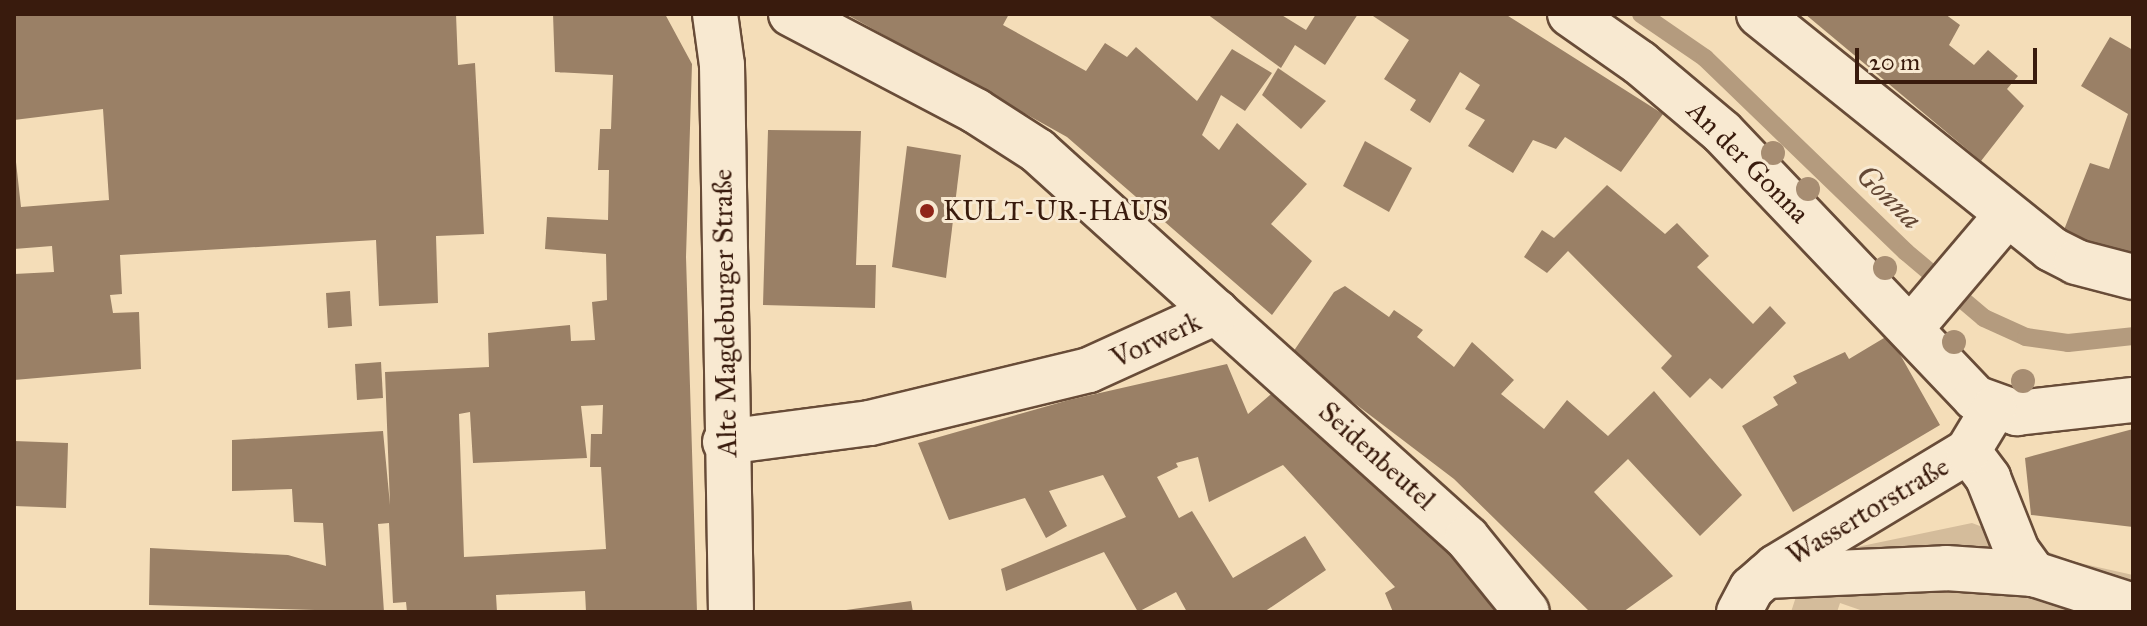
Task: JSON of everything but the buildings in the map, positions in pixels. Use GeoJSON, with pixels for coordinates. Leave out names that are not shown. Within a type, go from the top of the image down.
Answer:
{"type":"FeatureCollection","features":[{"type":"Feature","properties":{"kind":"street","name":"Alte Magdeburger Straße"},"geometry":{"type":"LineString","coordinates":[[715,14],[722,65],[725,442],[731,612]]}},
{"type":"Feature","properties":{"kind":"street","name":"Vorwerk"},"geometry":{"type":"LineString","coordinates":[[725,442],[870,423],[1089,370],[1216,312],[1038,151],[976,111],[791,14]]}},
{"type":"Feature","properties":{"kind":"street","name":"An der Gonna"},"geometry":{"type":"LineString","coordinates":[[1570,14],[1651,71],[1923,315],[1960,384],[1994,408]]}},
{"type":"Feature","properties":{"kind":"street"},"geometry":{"type":"LineString","coordinates":[[1759,14],[1995,229],[2076,262],[2133,277]]}},
{"type":"Feature","properties":{"kind":"street"},"geometry":{"type":"LineString","coordinates":[[1923,315],[1995,229]]}},
{"type":"Feature","properties":{"kind":"street","name":"Seidenbeutel"},"geometry":{"type":"LineString","coordinates":[[1216,312],[1467,538],[1527,612]]}},
{"type":"Feature","properties":{"kind":"street"},"geometry":{"type":"LineString","coordinates":[[1994,408],[2047,413],[2133,400]]}},
{"type":"Feature","properties":{"kind":"street","name":"Wassertorstraße"},"geometry":{"type":"LineString","coordinates":[[1739,612],[1766,576],[1968,451],[1994,408]]}},
{"type":"Feature","properties":{"kind":"street"},"geometry":{"type":"LineString","coordinates":[[1968,451],[1988,478],[2017,551],[2034,574]]}},
{"type":"Feature","properties":{"kind":"street"},"geometry":{"type":"LineString","coordinates":[[1766,576],[1946,568],[2034,574],[2133,606]]}},
{"type":"Feature","properties":{"kind":"shaded area"},"geometry":{"type":"Polygon","coordinates":[[[1972,523],[2075,562],[2133,575],[2133,612],[1866,612],[1840,603],[1837,612],[1791,612],[1809,557],[1972,523]]]}},
{"type":"Feature","properties":{"kind":"waterway","name":"Gonna"},"geometry":{"type":"LineString","coordinates":[[1641,14],[1705,58],[1906,252],[1984,318],[2026,337],[2068,343],[2133,336]]}},
{"type":"Feature","properties":{"kind":"place","name":"KULT-UR-HAUS"},"geometry":{"type":"Point","coordinates":[927,211]}}]}
